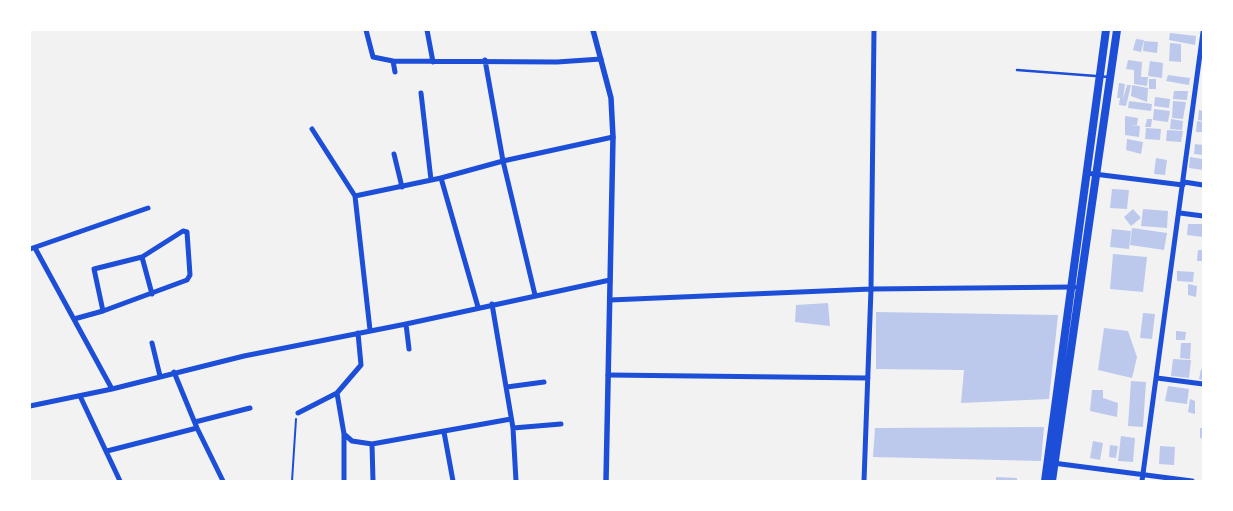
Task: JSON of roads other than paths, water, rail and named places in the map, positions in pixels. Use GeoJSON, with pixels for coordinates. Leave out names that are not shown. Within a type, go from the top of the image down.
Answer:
{"type":"FeatureCollection","features":[{"type":"Feature","properties":{"kind":"main road"},"geometry":{"type":"LineString","coordinates":[[1052,481],[1051,462],[1070,287],[1106,30]]}},
{"type":"Feature","properties":{"kind":"main road"},"geometry":{"type":"LineString","coordinates":[[1045,481],[1051,462],[1070,369],[1117,30]]}},
{"type":"Feature","properties":{"kind":"main road"},"geometry":{"type":"LineString","coordinates":[[1061,368],[1070,369]]}},
{"type":"Feature","properties":{"kind":"street"},"geometry":{"type":"LineString","coordinates":[[366,30],[373,57],[393,61],[485,60],[557,62],[601,59]]}},
{"type":"Feature","properties":{"kind":"street"},"geometry":{"type":"LineString","coordinates":[[426,30],[433,62]]}},
{"type":"Feature","properties":{"kind":"street"},"geometry":{"type":"LineString","coordinates":[[593,30],[611,98],[613,137],[606,481]]}},
{"type":"Feature","properties":{"kind":"street"},"geometry":{"type":"LineString","coordinates":[[864,481],[871,289],[874,30]]}},
{"type":"Feature","properties":{"kind":"street"},"geometry":{"type":"LineString","coordinates":[[1142,478],[1180,213],[1203,32]]}},
{"type":"Feature","properties":{"kind":"street"},"geometry":{"type":"LineString","coordinates":[[485,60],[503,161],[535,295]]}},
{"type":"Feature","properties":{"kind":"street"},"geometry":{"type":"LineString","coordinates":[[393,61],[395,72]]}},
{"type":"Feature","properties":{"kind":"street"},"geometry":{"type":"LineString","coordinates":[[421,93],[430,180]]}},
{"type":"Feature","properties":{"kind":"street"},"geometry":{"type":"LineString","coordinates":[[312,129],[356,196],[370,330]]}},
{"type":"Feature","properties":{"kind":"street"},"geometry":{"type":"LineString","coordinates":[[356,196],[402,187],[503,161],[613,137]]}},
{"type":"Feature","properties":{"kind":"street"},"geometry":{"type":"LineString","coordinates":[[394,154],[402,187]]}},
{"type":"Feature","properties":{"kind":"street"},"geometry":{"type":"LineString","coordinates":[[1086,173],[1203,185]]}},
{"type":"Feature","properties":{"kind":"street"},"geometry":{"type":"LineString","coordinates":[[441,178],[478,307]]}},
{"type":"Feature","properties":{"kind":"street"},"geometry":{"type":"LineString","coordinates":[[112,389],[74,318],[32,249],[148,208]]}},
{"type":"Feature","properties":{"kind":"street"},"geometry":{"type":"LineString","coordinates":[[1180,213],[1203,216]]}},
{"type":"Feature","properties":{"kind":"street"},"geometry":{"type":"LineString","coordinates":[[74,318],[103,311],[152,294],[189,277],[187,232],[184,231],[142,257],[94,269],[103,311]]}},
{"type":"Feature","properties":{"kind":"street"},"geometry":{"type":"LineString","coordinates":[[142,257],[152,294]]}},
{"type":"Feature","properties":{"kind":"street"},"geometry":{"type":"LineString","coordinates":[[30,406],[112,389],[239,357],[406,324],[610,280]]}},
{"type":"Feature","properties":{"kind":"street"},"geometry":{"type":"LineString","coordinates":[[610,300],[871,289],[1082,288]]}},
{"type":"Feature","properties":{"kind":"street"},"geometry":{"type":"LineString","coordinates":[[492,304],[513,428],[516,481]]}},
{"type":"Feature","properties":{"kind":"street"},"geometry":{"type":"LineString","coordinates":[[406,324],[410,349]]}},
{"type":"Feature","properties":{"kind":"street"},"geometry":{"type":"LineString","coordinates":[[298,413],[337,393],[361,365],[358,333]]}},
{"type":"Feature","properties":{"kind":"street"},"geometry":{"type":"LineString","coordinates":[[152,343],[160,376]]}},
{"type":"Feature","properties":{"kind":"street"},"geometry":{"type":"LineString","coordinates":[[174,372],[197,428],[223,481]]}},
{"type":"Feature","properties":{"kind":"street"},"geometry":{"type":"LineString","coordinates":[[608,375],[868,378]]}},
{"type":"Feature","properties":{"kind":"street"},"geometry":{"type":"LineString","coordinates":[[1157,378],[1203,384]]}},
{"type":"Feature","properties":{"kind":"street"},"geometry":{"type":"LineString","coordinates":[[507,387],[544,382]]}},
{"type":"Feature","properties":{"kind":"street"},"geometry":{"type":"LineString","coordinates":[[337,393],[344,434],[344,481]]}},
{"type":"Feature","properties":{"kind":"street"},"geometry":{"type":"LineString","coordinates":[[80,396],[120,481]]}},
{"type":"Feature","properties":{"kind":"street"},"geometry":{"type":"LineString","coordinates":[[195,422],[250,408]]}},
{"type":"Feature","properties":{"kind":"street"},"geometry":{"type":"LineString","coordinates":[[344,434],[352,441],[372,444],[511,419]]}},
{"type":"Feature","properties":{"kind":"street"},"geometry":{"type":"LineString","coordinates":[[513,428],[561,424]]}},
{"type":"Feature","properties":{"kind":"street"},"geometry":{"type":"LineString","coordinates":[[107,451],[197,428]]}},
{"type":"Feature","properties":{"kind":"street"},"geometry":{"type":"LineString","coordinates":[[444,432],[453,481]]}},
{"type":"Feature","properties":{"kind":"street"},"geometry":{"type":"LineString","coordinates":[[372,444],[373,481]]}},
{"type":"Feature","properties":{"kind":"street"},"geometry":{"type":"LineString","coordinates":[[1051,462],[1142,478],[1192,481]]}},
{"type":"Feature","properties":{"kind":"lane"},"geometry":{"type":"LineString","coordinates":[[1017,70],[1110,77]]}}]}
